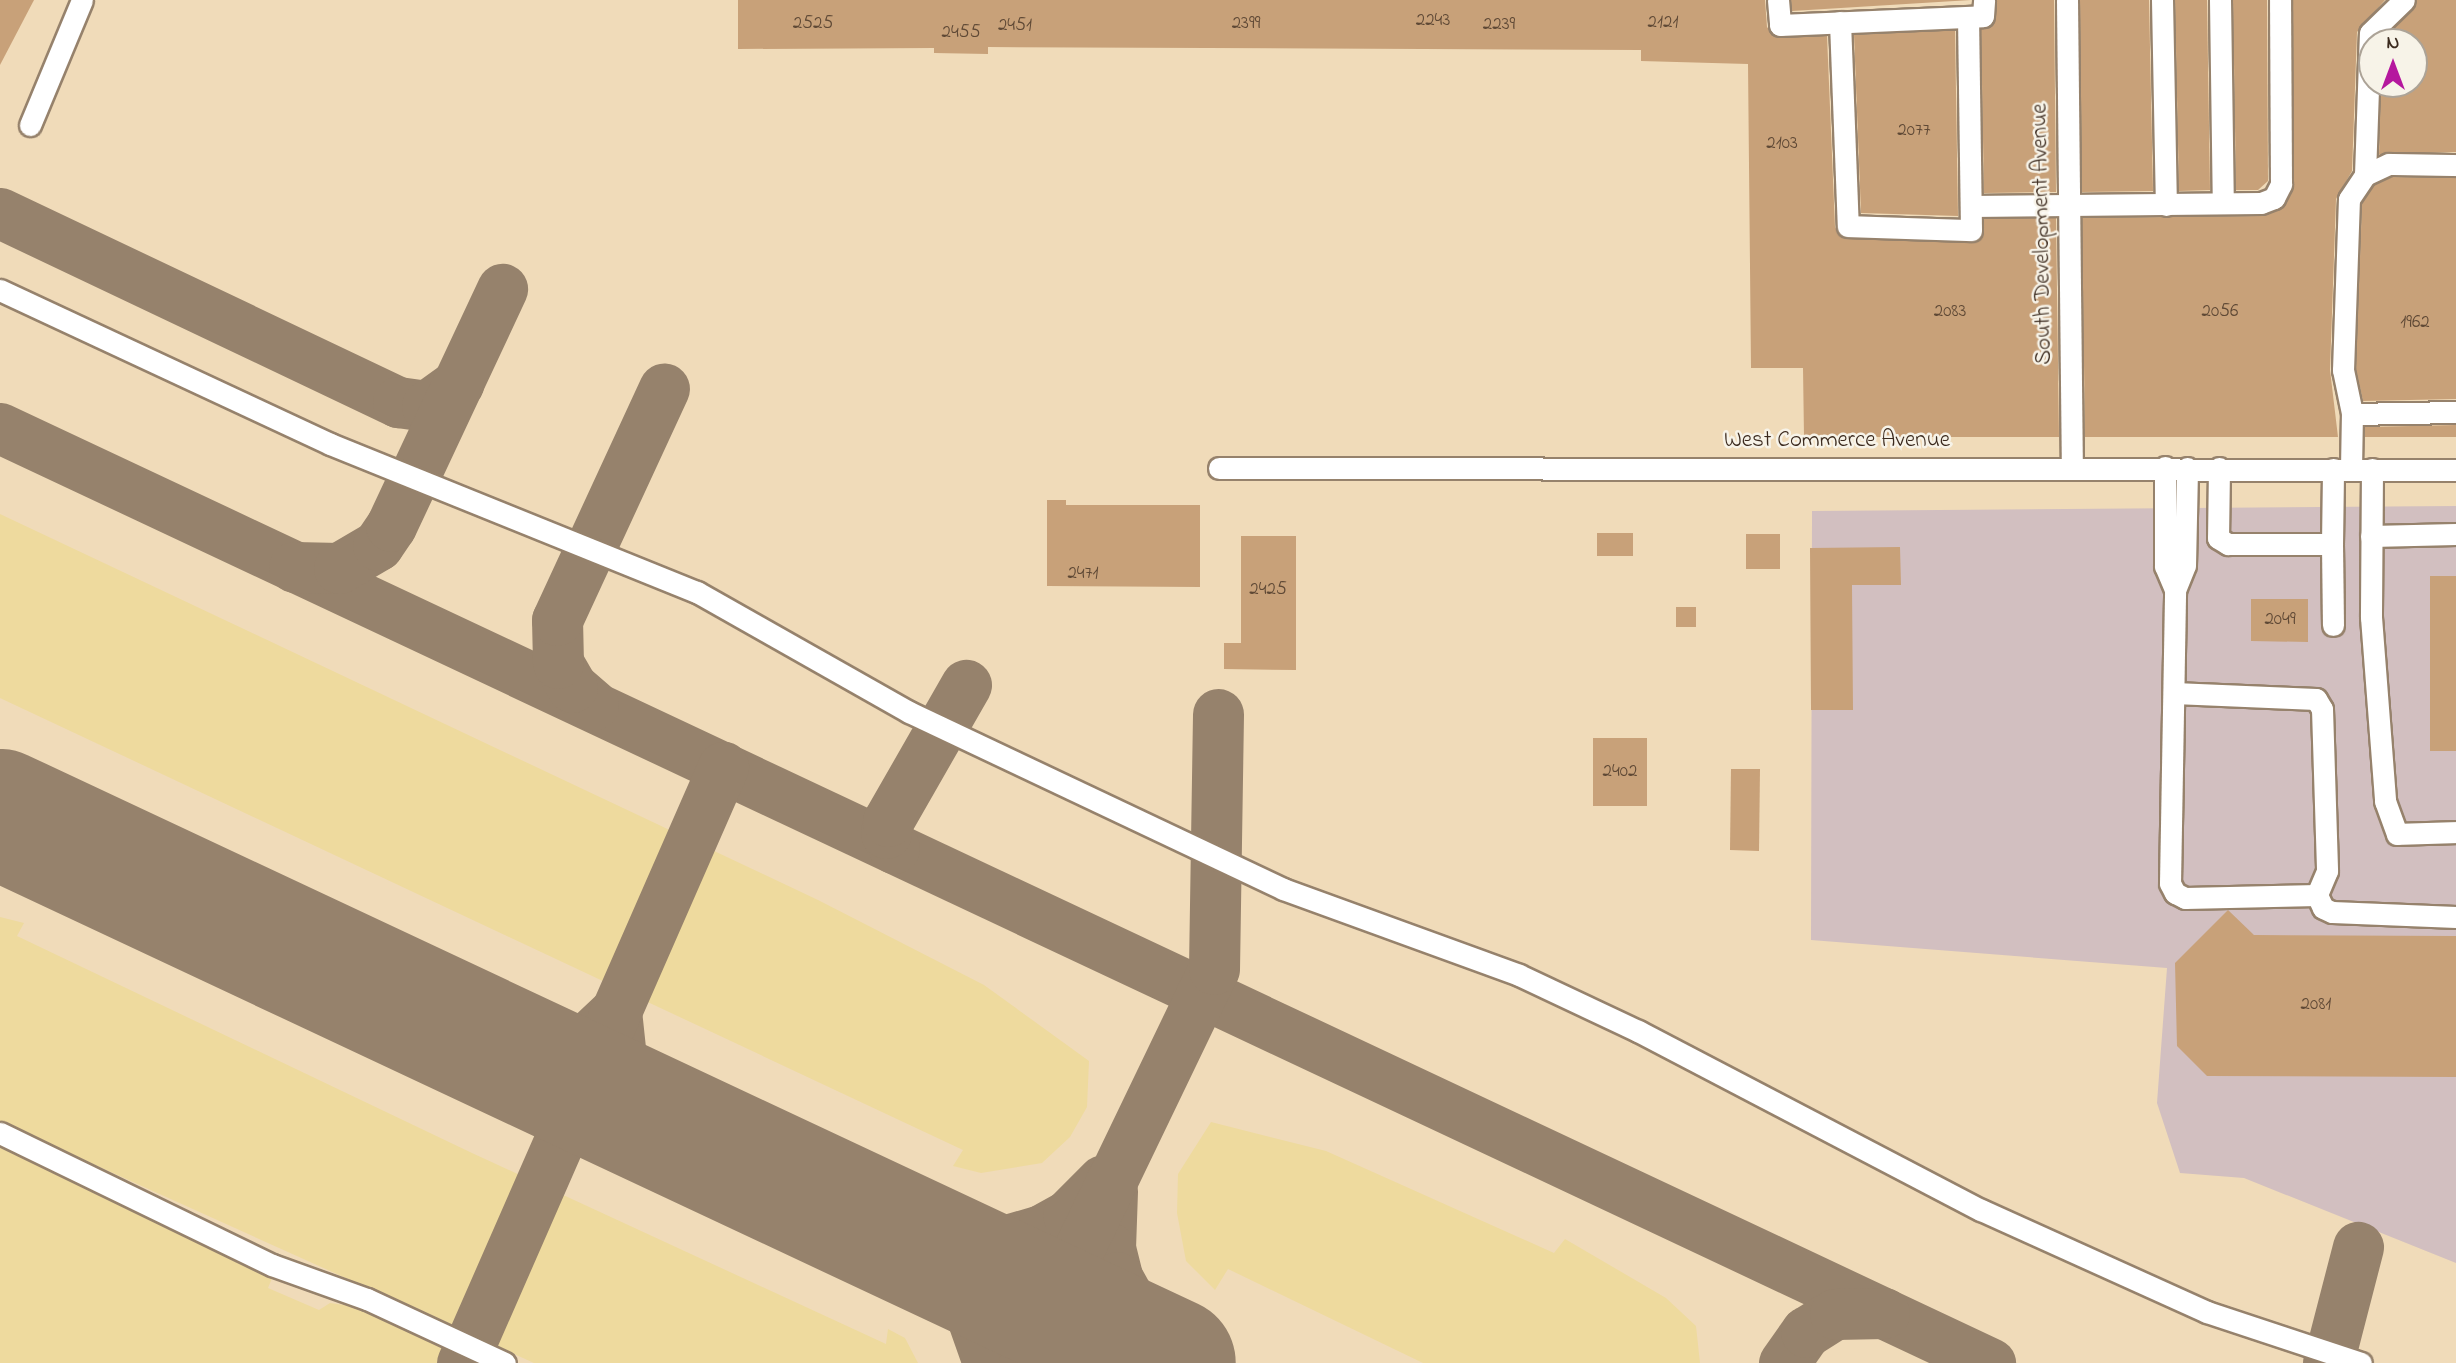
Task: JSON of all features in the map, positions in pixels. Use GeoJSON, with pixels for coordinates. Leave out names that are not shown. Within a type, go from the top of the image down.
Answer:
{"type":"FeatureCollection","features":[{"type":"Feature","properties":{"kind":"street"},"geometry":{"type":"LineString","coordinates":[[30,125],[82,0]]}},
{"type":"Feature","properties":{"kind":"street"},"geometry":{"type":"LineString","coordinates":[[1778,0],[1780,25],[1983,16],[1984,0]]}},
{"type":"Feature","properties":{"kind":"street","name":"South Development Avenue"},"geometry":{"type":"LineString","coordinates":[[2067,0],[2072,467]]}},
{"type":"Feature","properties":{"kind":"street"},"geometry":{"type":"LineString","coordinates":[[2162,0],[2166,205]]}},
{"type":"Feature","properties":{"kind":"street"},"geometry":{"type":"LineString","coordinates":[[2220,0],[2223,203]]}},
{"type":"Feature","properties":{"kind":"street"},"geometry":{"type":"LineString","coordinates":[[1970,206],[2261,203],[2279,192],[2280,0]]}},
{"type":"Feature","properties":{"kind":"street"},"geometry":{"type":"LineString","coordinates":[[2365,175],[2370,33],[2404,0]]}},
{"type":"Feature","properties":{"kind":"street"},"geometry":{"type":"LineString","coordinates":[[1840,22],[1848,226],[1971,230],[1968,17]]}},
{"type":"Feature","properties":{"kind":"street"},"geometry":{"type":"LineString","coordinates":[[2333,625],[2332,544],[2352,469],[2352,414],[2343,370],[2345,239],[2349,199],[2365,175],[2389,163],[2456,165]]}},
{"type":"Feature","properties":{"kind":"street"},"geometry":{"type":"LineString","coordinates":[[0,290],[330,444],[697,593],[909,712],[1283,889],[1519,975],[1639,1031],[1981,1210],[2207,1312],[2361,1363]]}},
{"type":"Feature","properties":{"kind":"street"},"geometry":{"type":"LineString","coordinates":[[2352,414],[2456,412]]}},
{"type":"Feature","properties":{"kind":"street"},"geometry":{"type":"LineString","coordinates":[[2165,467],[2176,538]]}},
{"type":"Feature","properties":{"kind":"street","name":"West Commerce Avenue"},"geometry":{"type":"LineString","coordinates":[[1219,468],[2165,467],[2456,470]]}},
{"type":"Feature","properties":{"kind":"street"},"geometry":{"type":"LineString","coordinates":[[2187,468],[2176,538],[2165,566],[2175,590],[2170,883],[2175,893],[2185,898],[2317,895]]}},
{"type":"Feature","properties":{"kind":"street"},"geometry":{"type":"LineString","coordinates":[[2218,468],[2218,538]]}},
{"type":"Feature","properties":{"kind":"street"},"geometry":{"type":"LineString","coordinates":[[2352,469],[2371,536],[2373,669],[2385,801],[2397,835],[2456,832]]}},
{"type":"Feature","properties":{"kind":"street"},"geometry":{"type":"LineString","coordinates":[[2371,536],[2456,534]]}},
{"type":"Feature","properties":{"kind":"street"},"geometry":{"type":"LineString","coordinates":[[2176,538],[2218,538],[2228,544],[2332,544]]}},
{"type":"Feature","properties":{"kind":"street"},"geometry":{"type":"LineString","coordinates":[[2174,693],[2316,699],[2322,709],[2327,871],[2317,895],[2323,908],[2332,912],[2456,917]]}},
{"type":"Feature","properties":{"kind":"street"},"geometry":{"type":"LineString","coordinates":[[0,1133],[272,1265],[367,1299],[505,1363]]}},
{"type":"Feature","properties":{"kind":"shaded area"},"geometry":{"type":"Polygon","coordinates":[[[2456,506],[2456,1263],[2244,1178],[2180,1173],[2157,1103],[2167,968],[1811,940],[1812,511],[2456,506]]]}},
{"type":"Feature","properties":{"kind":"sand"},"geometry":{"type":"Polygon","coordinates":[[[0,514],[818,900],[984,985],[1089,1061],[1087,1107],[1070,1137],[1042,1163],[981,1173],[953,1166],[963,1150],[0,698],[0,514]]]}},
{"type":"Feature","properties":{"kind":"sand"},"geometry":{"type":"Polygon","coordinates":[[[0,917],[24,923],[17,936],[472,1153],[886,1344],[888,1329],[905,1338],[918,1363],[534,1363],[0,1122],[0,917]]]}},
{"type":"Feature","properties":{"kind":"sand"},"geometry":{"type":"Polygon","coordinates":[[[1211,1122],[1326,1151],[1554,1253],[1565,1239],[1666,1298],[1696,1326],[1700,1363],[1423,1363],[1228,1269],[1215,1290],[1186,1261],[1177,1213],[1178,1174],[1211,1122]]]}},
{"type":"Feature","properties":{"kind":"sand"},"geometry":{"type":"Polygon","coordinates":[[[0,1147],[273,1276],[268,1288],[319,1310],[330,1303],[358,1307],[476,1363],[0,1363],[0,1147]]]}},
{"type":"Feature","properties":{"kind":"building"},"geometry":{"type":"Polygon","coordinates":[[[0,0],[34,0],[0,65],[0,0]]]}},
{"type":"Feature","properties":{"kind":"building"},"geometry":{"type":"Polygon","coordinates":[[[738,0],[1765,0],[1767,27],[1774,36],[1827,36],[1835,227],[1841,237],[1971,243],[1983,236],[1984,219],[2056,218],[2059,437],[1804,437],[1803,368],[1751,368],[1748,64],[1641,61],[1641,50],[988,47],[988,54],[934,53],[934,48],[738,49],[738,0]]]}},
{"type":"Feature","properties":{"kind":"building"},"geometry":{"type":"Polygon","coordinates":[[[1791,0],[1971,0],[1792,11],[1791,0]]]}},
{"type":"Feature","properties":{"kind":"building"},"geometry":{"type":"Polygon","coordinates":[[[1997,0],[2054,0],[2056,192],[1984,193],[1981,29],[1994,22],[1997,0]]]}},
{"type":"Feature","properties":{"kind":"building"},"geometry":{"type":"Polygon","coordinates":[[[2080,0],[2149,0],[2153,191],[2082,192],[2080,0]]]}},
{"type":"Feature","properties":{"kind":"building"},"geometry":{"type":"Polygon","coordinates":[[[2175,0],[2207,0],[2210,190],[2179,191],[2175,0]]]}},
{"type":"Feature","properties":{"kind":"building"},"geometry":{"type":"Polygon","coordinates":[[[2233,0],[2267,0],[2268,181],[2258,190],[2236,190],[2233,0]]]}},
{"type":"Feature","properties":{"kind":"building"},"geometry":{"type":"Polygon","coordinates":[[[2293,0],[2385,0],[2357,32],[2352,171],[2336,199],[2330,370],[2338,437],[2085,437],[2082,218],[2261,216],[2285,205],[2294,184],[2293,0]]]}},
{"type":"Feature","properties":{"kind":"building"},"geometry":{"type":"Polygon","coordinates":[[[2417,0],[2456,0],[2456,152],[2379,154],[2381,98],[2428,98],[2428,28],[2393,28],[2417,0]]]}},
{"type":"Feature","properties":{"kind":"building"},"geometry":{"type":"Polygon","coordinates":[[[1955,30],[1958,216],[1861,213],[1854,35],[1955,30]]]}},
{"type":"Feature","properties":{"kind":"building"},"geometry":{"type":"Polygon","coordinates":[[[2392,177],[2456,178],[2456,399],[2363,401],[2356,369],[2362,203],[2374,185],[2392,177]]]}},
{"type":"Feature","properties":{"kind":"building"},"geometry":{"type":"Polygon","coordinates":[[[2456,425],[2456,437],[2365,437],[2365,427],[2456,425]]]}},
{"type":"Feature","properties":{"kind":"building"},"geometry":{"type":"Polygon","coordinates":[[[1047,500],[1066,500],[1066,505],[1200,505],[1200,587],[1047,586],[1047,500]]]}},
{"type":"Feature","properties":{"kind":"building"},"geometry":{"type":"Polygon","coordinates":[[[1597,533],[1633,533],[1633,556],[1597,556],[1597,533]]]}},
{"type":"Feature","properties":{"kind":"building"},"geometry":{"type":"Polygon","coordinates":[[[1746,534],[1780,534],[1780,569],[1746,569],[1746,534]]]}},
{"type":"Feature","properties":{"kind":"building"},"geometry":{"type":"Polygon","coordinates":[[[1241,536],[1296,536],[1296,670],[1224,669],[1224,643],[1241,643],[1241,536]]]}},
{"type":"Feature","properties":{"kind":"building"},"geometry":{"type":"Polygon","coordinates":[[[1900,547],[1901,585],[1852,585],[1853,710],[1811,710],[1810,548],[1900,547]]]}},
{"type":"Feature","properties":{"kind":"building"},"geometry":{"type":"Polygon","coordinates":[[[2430,576],[2456,576],[2456,751],[2430,751],[2430,576]]]}},
{"type":"Feature","properties":{"kind":"building"},"geometry":{"type":"Polygon","coordinates":[[[2251,599],[2308,599],[2308,642],[2251,641],[2251,599]]]}},
{"type":"Feature","properties":{"kind":"building"},"geometry":{"type":"Polygon","coordinates":[[[1676,607],[1696,607],[1696,627],[1676,627],[1676,607]]]}},
{"type":"Feature","properties":{"kind":"building"},"geometry":{"type":"Polygon","coordinates":[[[1593,738],[1647,738],[1647,806],[1593,806],[1593,738]]]}},
{"type":"Feature","properties":{"kind":"building"},"geometry":{"type":"Polygon","coordinates":[[[1731,769],[1760,769],[1759,851],[1730,850],[1731,769]]]}},
{"type":"Feature","properties":{"kind":"building"},"geometry":{"type":"Polygon","coordinates":[[[2228,910],[2254,935],[2456,936],[2456,1077],[2207,1076],[2177,1046],[2175,963],[2228,910]]]}},
{"type":"Feature","properties":{"kind":"taxiway"},"geometry":{"type":"LineString","coordinates":[[0,213],[398,402],[427,406],[459,383]]}},
{"type":"Feature","properties":{"kind":"taxiway"},"geometry":{"type":"LineString","coordinates":[[294,567],[339,568],[378,545],[391,526],[502,289]]}},
{"type":"Feature","properties":{"kind":"taxiway"},"geometry":{"type":"LineString","coordinates":[[593,705],[572,687],[558,663],[557,620],[664,388]]}},
{"type":"Feature","properties":{"kind":"taxiway"},"geometry":{"type":"LineString","coordinates":[[0,428],[1990,1363]]}},
{"type":"Feature","properties":{"kind":"taxiway"},"geometry":{"type":"LineString","coordinates":[[894,848],[886,833],[888,821],[966,685]]}},
{"type":"Feature","properties":{"kind":"taxiway"},"geometry":{"type":"LineString","coordinates":[[1024,1363],[1214,969],[1218,714]]}},
{"type":"Feature","properties":{"kind":"taxiway"},"geometry":{"type":"LineString","coordinates":[[462,1363],[723,767]]}},
{"type":"Feature","properties":{"kind":"taxiway"},"geometry":{"type":"LineString","coordinates":[[616,1011],[622,1067],[630,1084],[668,1127]]}},
{"type":"Feature","properties":{"kind":"taxiway"},"geometry":{"type":"LineString","coordinates":[[489,1043],[551,1051],[569,1047],[583,1042],[616,1011]]}},
{"type":"Feature","properties":{"kind":"taxiway"},"geometry":{"type":"LineString","coordinates":[[912,1242],[959,1247],[1000,1242],[1041,1230],[1068,1215],[1103,1180]]}},
{"type":"Feature","properties":{"kind":"taxiway"},"geometry":{"type":"LineString","coordinates":[[1112,1191],[1110,1248],[1117,1277],[1143,1324],[1181,1363]]}},
{"type":"Feature","properties":{"kind":"taxiway"},"geometry":{"type":"LineString","coordinates":[[912,1242],[948,1274],[969,1309],[988,1363]]}},
{"type":"Feature","properties":{"kind":"taxiway"},"geometry":{"type":"LineString","coordinates":[[2328,1363],[2358,1247]]}},
{"type":"Feature","properties":{"kind":"taxiway"},"geometry":{"type":"LineString","coordinates":[[1784,1363],[1806,1332],[1835,1314],[1884,1313]]}},
{"type":"Feature","properties":{"kind":"runway"},"geometry":{"type":"LineString","coordinates":[[0,814],[1171,1363]]}}]}
